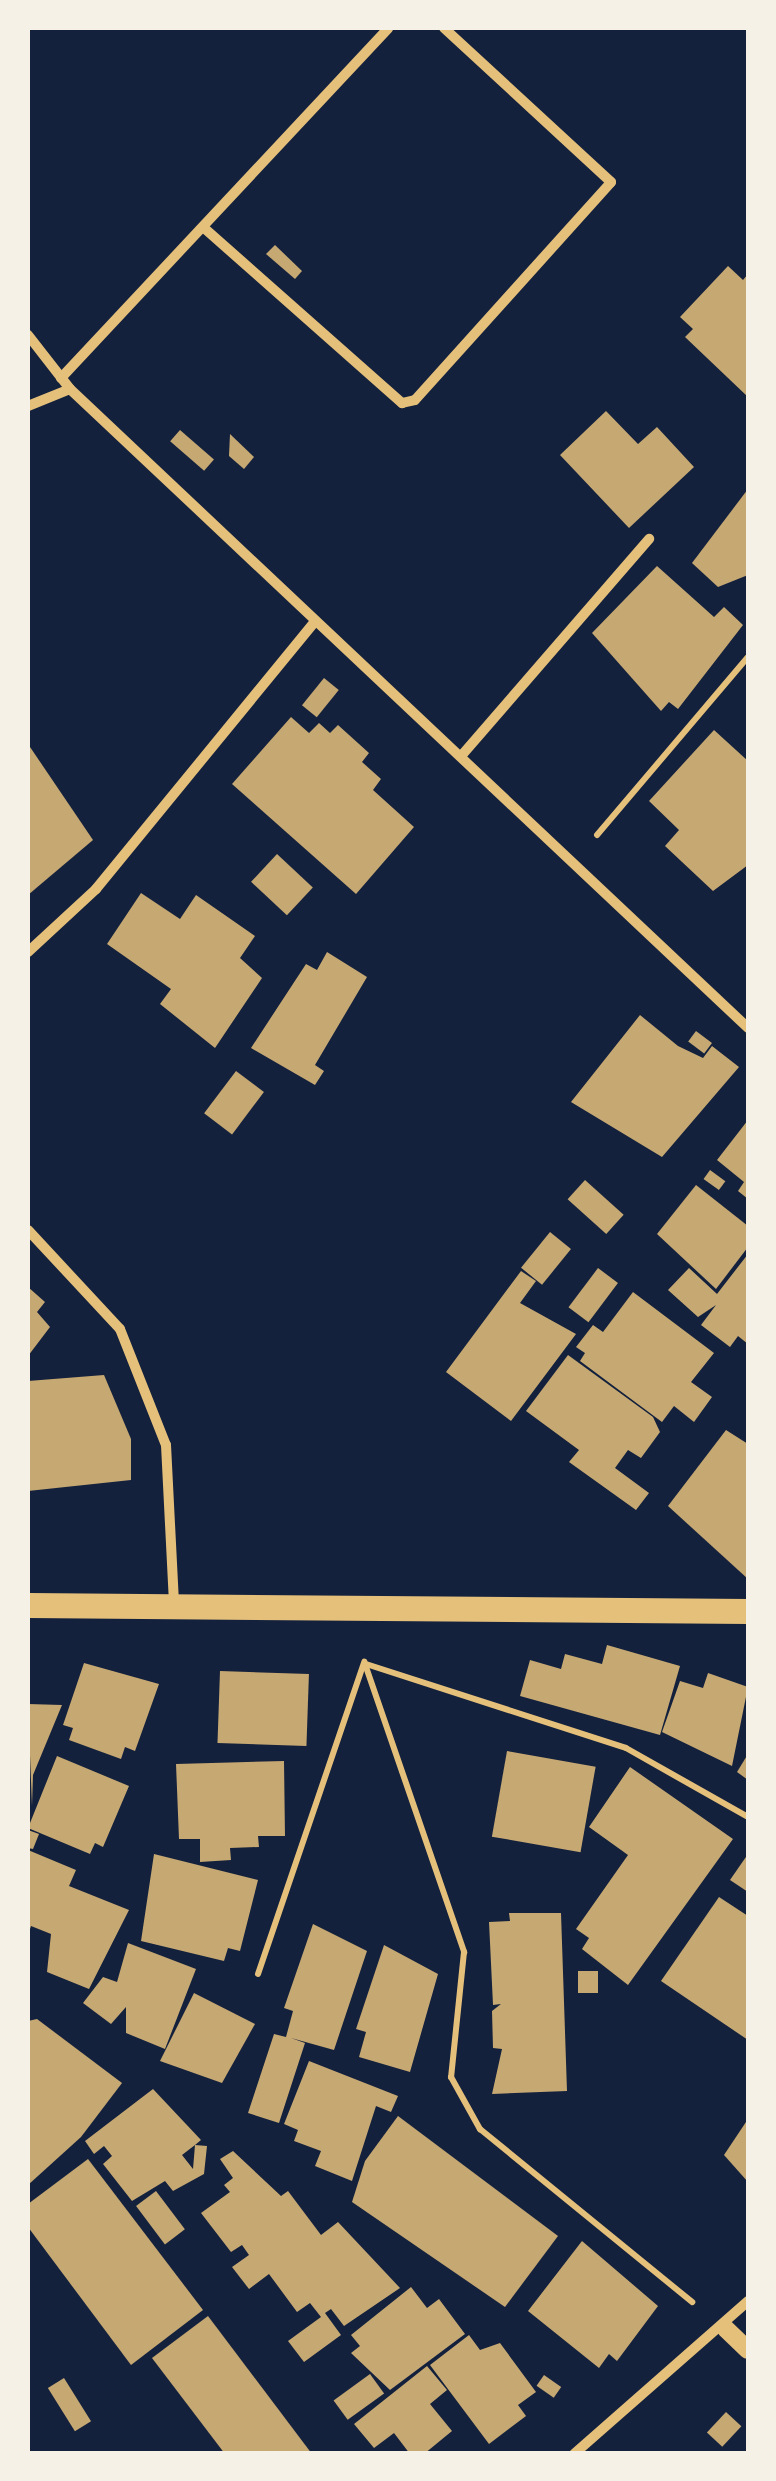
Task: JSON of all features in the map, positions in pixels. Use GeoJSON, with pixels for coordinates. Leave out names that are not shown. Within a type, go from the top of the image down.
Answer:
{"type":"FeatureCollection","features":[{"type":"Feature","properties":{"kind":"main road"},"geometry":{"type":"LineString","coordinates":[[28,1605],[748,1611]]}},
{"type":"Feature","properties":{"kind":"street"},"geometry":{"type":"LineString","coordinates":[[62,378],[388,28]]}},
{"type":"Feature","properties":{"kind":"street"},"geometry":{"type":"LineString","coordinates":[[202,228],[402,403],[415,400],[611,182],[444,28]]}},
{"type":"Feature","properties":{"kind":"street"},"geometry":{"type":"LineString","coordinates":[[28,336],[70,390],[315,621],[577,859],[748,1028]]}},
{"type":"Feature","properties":{"kind":"street"},"geometry":{"type":"LineString","coordinates":[[28,406],[70,390]]}},
{"type":"Feature","properties":{"kind":"street"},"geometry":{"type":"LineString","coordinates":[[462,755],[648,539]]}},
{"type":"Feature","properties":{"kind":"street"},"geometry":{"type":"LineString","coordinates":[[28,952],[96,889],[315,621]]}},
{"type":"Feature","properties":{"kind":"street"},"geometry":{"type":"LineString","coordinates":[[28,1230],[120,1329],[166,1445],[174,1606]]}},
{"type":"Feature","properties":{"kind":"street"},"geometry":{"type":"LineString","coordinates":[[574,2454],[726,2330],[748,2302]]}},
{"type":"Feature","properties":{"kind":"street"},"geometry":{"type":"LineString","coordinates":[[726,2330],[748,2350]]}},
{"type":"Feature","properties":{"kind":"path"},"geometry":{"type":"LineString","coordinates":[[577,859],[748,658]]}},
{"type":"Feature","properties":{"kind":"path"},"geometry":{"type":"LineString","coordinates":[[353,1607],[364,1664],[464,1952],[451,2077],[480,2129],[726,2330]]}},
{"type":"Feature","properties":{"kind":"path"},"geometry":{"type":"LineString","coordinates":[[364,1664],[626,1748],[748,1816]]}},
{"type":"Feature","properties":{"kind":"path"},"geometry":{"type":"LineString","coordinates":[[258,1974],[364,1664]]}},
{"type":"Feature","properties":{"kind":"building"},"geometry":{"type":"Polygon","coordinates":[[[275,245],[302,271],[295,279],[266,254],[275,245]]]}},
{"type":"Feature","properties":{"kind":"building"},"geometry":{"type":"Polygon","coordinates":[[[728,266],[743,280],[748,274],[748,397],[685,337],[693,329],[680,317],[728,266]]]}},
{"type":"Feature","properties":{"kind":"building"},"geometry":{"type":"Polygon","coordinates":[[[606,411],[638,444],[657,427],[694,467],[629,528],[560,455],[606,411]]]}},
{"type":"Feature","properties":{"kind":"building"},"geometry":{"type":"Polygon","coordinates":[[[180,430],[214,460],[204,471],[170,441],[180,430]]]}},
{"type":"Feature","properties":{"kind":"building"},"geometry":{"type":"Polygon","coordinates":[[[230,434],[254,457],[244,469],[229,456],[230,434]]]}},
{"type":"Feature","properties":{"kind":"building"},"geometry":{"type":"Polygon","coordinates":[[[748,489],[748,575],[718,587],[692,563],[748,489]]]}},
{"type":"Feature","properties":{"kind":"building"},"geometry":{"type":"Polygon","coordinates":[[[657,566],[714,617],[724,607],[743,625],[678,709],[669,702],[661,711],[592,633],[657,566]]]}},
{"type":"Feature","properties":{"kind":"building"},"geometry":{"type":"Polygon","coordinates":[[[324,678],[339,690],[317,717],[302,705],[324,678]]]}},
{"type":"Feature","properties":{"kind":"building"},"geometry":{"type":"Polygon","coordinates":[[[291,717],[309,733],[319,723],[330,733],[338,725],[369,753],[362,762],[381,779],[373,790],[414,827],[356,894],[232,784],[291,717]]]}},
{"type":"Feature","properties":{"kind":"building"},"geometry":{"type":"Polygon","coordinates":[[[714,730],[748,761],[748,865],[713,891],[665,846],[679,830],[649,801],[714,730]]]}},
{"type":"Feature","properties":{"kind":"building"},"geometry":{"type":"Polygon","coordinates":[[[28,744],[93,840],[28,895],[28,744]]]}},
{"type":"Feature","properties":{"kind":"building"},"geometry":{"type":"Polygon","coordinates":[[[277,854],[313,887],[287,915],[251,882],[277,854]]]}},
{"type":"Feature","properties":{"kind":"building"},"geometry":{"type":"Polygon","coordinates":[[[141,893],[180,919],[196,895],[255,936],[240,958],[262,978],[215,1048],[160,1004],[171,989],[107,944],[141,893]]]}},
{"type":"Feature","properties":{"kind":"building"},"geometry":{"type":"Polygon","coordinates":[[[327,952],[367,977],[315,1065],[324,1071],[315,1085],[251,1048],[306,964],[317,970],[327,952]]]}},
{"type":"Feature","properties":{"kind":"building"},"geometry":{"type":"Polygon","coordinates":[[[640,1015],[678,1046],[703,1058],[712,1046],[739,1067],[662,1157],[571,1102],[640,1015]]]}},
{"type":"Feature","properties":{"kind":"building"},"geometry":{"type":"Polygon","coordinates":[[[696,1031],[712,1043],[704,1053],[688,1041],[696,1031]]]}},
{"type":"Feature","properties":{"kind":"building"},"geometry":{"type":"Polygon","coordinates":[[[236,1071],[264,1092],[232,1134],[204,1113],[236,1071]]]}},
{"type":"Feature","properties":{"kind":"building"},"geometry":{"type":"Polygon","coordinates":[[[748,1120],[748,1199],[738,1191],[744,1182],[717,1160],[748,1120]]]}},
{"type":"Feature","properties":{"kind":"building"},"geometry":{"type":"Polygon","coordinates":[[[710,1170],[725,1181],[719,1190],[704,1179],[710,1170]]]}},
{"type":"Feature","properties":{"kind":"building"},"geometry":{"type":"Polygon","coordinates":[[[585,1180],[624,1215],[606,1234],[568,1199],[585,1180]]]}},
{"type":"Feature","properties":{"kind":"building"},"geometry":{"type":"Polygon","coordinates":[[[696,1185],[748,1226],[748,1247],[716,1289],[657,1234],[696,1185]]]}},
{"type":"Feature","properties":{"kind":"building"},"geometry":{"type":"Polygon","coordinates":[[[550,1232],[571,1249],[542,1285],[521,1268],[550,1232]]]}},
{"type":"Feature","properties":{"kind":"building"},"geometry":{"type":"Polygon","coordinates":[[[748,1254],[748,1344],[738,1336],[730,1347],[701,1325],[716,1305],[698,1317],[668,1290],[689,1268],[717,1294],[748,1254]]]}},
{"type":"Feature","properties":{"kind":"building"},"geometry":{"type":"Polygon","coordinates":[[[598,1268],[618,1283],[588,1322],[569,1307],[598,1268]]]}},
{"type":"Feature","properties":{"kind":"building"},"geometry":{"type":"Polygon","coordinates":[[[521,1271],[536,1281],[520,1303],[576,1334],[511,1421],[446,1372],[521,1271]]]}},
{"type":"Feature","properties":{"kind":"building"},"geometry":{"type":"Polygon","coordinates":[[[28,1287],[45,1302],[37,1312],[50,1327],[28,1356],[28,1287]]]}},
{"type":"Feature","properties":{"kind":"building"},"geometry":{"type":"Polygon","coordinates":[[[633,1292],[714,1353],[691,1382],[712,1397],[694,1422],[674,1406],[662,1422],[580,1361],[585,1353],[576,1347],[593,1325],[603,1332],[633,1292]]]}},
{"type":"Feature","properties":{"kind":"building"},"geometry":{"type":"Polygon","coordinates":[[[568,1355],[653,1417],[660,1432],[641,1458],[628,1450],[615,1468],[649,1493],[636,1510],[569,1462],[579,1450],[526,1411],[568,1355]]]}},
{"type":"Feature","properties":{"kind":"building"},"geometry":{"type":"Polygon","coordinates":[[[104,1375],[131,1439],[131,1480],[28,1491],[28,1381],[104,1375]]]}},
{"type":"Feature","properties":{"kind":"building"},"geometry":{"type":"Polygon","coordinates":[[[726,1430],[748,1444],[748,1579],[668,1506],[726,1430]]]}},
{"type":"Feature","properties":{"kind":"building"},"geometry":{"type":"Polygon","coordinates":[[[607,1645],[680,1666],[660,1735],[520,1696],[530,1660],[561,1669],[565,1654],[602,1664],[607,1645]]]}},
{"type":"Feature","properties":{"kind":"building"},"geometry":{"type":"Polygon","coordinates":[[[84,1663],[159,1684],[135,1751],[125,1747],[121,1759],[69,1740],[73,1728],[63,1725],[84,1663]]]}},
{"type":"Feature","properties":{"kind":"building"},"geometry":{"type":"Polygon","coordinates":[[[220,1671],[309,1674],[306,1746],[217,1743],[220,1671]]]}},
{"type":"Feature","properties":{"kind":"building"},"geometry":{"type":"Polygon","coordinates":[[[708,1673],[748,1687],[732,1766],[662,1732],[680,1681],[703,1688],[708,1673]]]}},
{"type":"Feature","properties":{"kind":"building"},"geometry":{"type":"Polygon","coordinates":[[[28,1704],[62,1705],[33,1775],[32,1806],[28,1704]]]}},
{"type":"Feature","properties":{"kind":"building"},"geometry":{"type":"Polygon","coordinates":[[[507,1751],[596,1767],[581,1852],[492,1837],[507,1751]]]}},
{"type":"Feature","properties":{"kind":"building"},"geometry":{"type":"Polygon","coordinates":[[[748,1754],[748,1780],[737,1772],[748,1754]]]}},
{"type":"Feature","properties":{"kind":"building"},"geometry":{"type":"Polygon","coordinates":[[[57,1756],[129,1786],[103,1847],[95,1843],[90,1854],[28,1828],[57,1756]]]}},
{"type":"Feature","properties":{"kind":"building"},"geometry":{"type":"Polygon","coordinates":[[[284,1761],[285,1836],[258,1836],[259,1847],[230,1848],[231,1860],[200,1862],[200,1839],[179,1839],[176,1764],[284,1761]]]}},
{"type":"Feature","properties":{"kind":"building"},"geometry":{"type":"Polygon","coordinates":[[[630,1767],[733,1839],[628,1985],[582,1949],[589,1938],[576,1929],[628,1855],[589,1827],[630,1767]]]}},
{"type":"Feature","properties":{"kind":"building"},"geometry":{"type":"Polygon","coordinates":[[[28,1830],[39,1834],[33,1849],[28,1848],[28,1830]]]}},
{"type":"Feature","properties":{"kind":"building"},"geometry":{"type":"Polygon","coordinates":[[[28,1850],[76,1870],[69,1886],[129,1910],[89,1989],[47,1972],[51,1934],[31,1926],[28,1935],[28,1850]]]}},
{"type":"Feature","properties":{"kind":"building"},"geometry":{"type":"Polygon","coordinates":[[[154,1854],[258,1880],[240,1951],[228,1948],[224,1961],[141,1941],[154,1854]]]}},
{"type":"Feature","properties":{"kind":"building"},"geometry":{"type":"Polygon","coordinates":[[[748,1854],[748,1892],[730,1880],[748,1854]]]}},
{"type":"Feature","properties":{"kind":"building"},"geometry":{"type":"Polygon","coordinates":[[[719,1897],[748,1916],[748,2040],[661,1981],[719,1897]]]}},
{"type":"Feature","properties":{"kind":"building"},"geometry":{"type":"Polygon","coordinates":[[[509,1913],[561,1913],[567,2091],[492,2094],[502,2049],[493,2048],[492,2011],[501,2004],[493,2005],[489,1922],[510,1921],[509,1913]]]}},
{"type":"Feature","properties":{"kind":"building"},"geometry":{"type":"Polygon","coordinates":[[[313,1924],[367,1951],[334,2050],[291,2038],[305,2043],[279,2123],[248,2113],[274,2034],[286,2037],[293,2011],[284,2008],[313,1924]]]}},
{"type":"Feature","properties":{"kind":"building"},"geometry":{"type":"Polygon","coordinates":[[[128,1943],[196,1969],[165,2049],[126,2033],[126,2007],[111,2024],[83,2003],[103,1977],[117,1982],[128,1943]]]}},
{"type":"Feature","properties":{"kind":"building"},"geometry":{"type":"Polygon","coordinates":[[[384,1945],[438,1974],[410,2072],[359,2057],[366,2032],[356,2029],[384,1945]]]}},
{"type":"Feature","properties":{"kind":"building"},"geometry":{"type":"Polygon","coordinates":[[[578,1971],[598,1971],[598,1993],[578,1993],[578,1971]]]}},
{"type":"Feature","properties":{"kind":"building"},"geometry":{"type":"Polygon","coordinates":[[[194,1993],[255,2024],[222,2083],[160,2061],[194,1993]]]}},
{"type":"Feature","properties":{"kind":"building"},"geometry":{"type":"Polygon","coordinates":[[[37,2019],[122,2083],[81,2137],[28,2185],[28,2021],[37,2019]]]}},
{"type":"Feature","properties":{"kind":"building"},"geometry":{"type":"Polygon","coordinates":[[[309,2061],[398,2096],[391,2112],[376,2106],[352,2181],[315,2166],[321,2151],[294,2141],[298,2130],[284,2124],[309,2061]]]}},
{"type":"Feature","properties":{"kind":"building"},"geometry":{"type":"Polygon","coordinates":[[[153,2089],[201,2140],[195,2145],[207,2146],[204,2174],[173,2191],[165,2181],[132,2201],[103,2164],[112,2156],[104,2146],[94,2154],[85,2141],[153,2089]],[[195,2145],[182,2155],[193,2169],[195,2145]]]}},
{"type":"Feature","properties":{"kind":"building"},"geometry":{"type":"Polygon","coordinates":[[[398,2116],[558,2236],[505,2307],[352,2202],[365,2161],[398,2116]]]}},
{"type":"Feature","properties":{"kind":"building"},"geometry":{"type":"Polygon","coordinates":[[[748,2119],[748,2182],[724,2155],[748,2119]]]}},
{"type":"Feature","properties":{"kind":"building"},"geometry":{"type":"Polygon","coordinates":[[[233,2151],[281,2196],[288,2191],[321,2235],[338,2222],[400,2288],[344,2326],[331,2309],[325,2313],[341,2335],[304,2362],[288,2341],[321,2317],[310,2303],[297,2312],[269,2274],[249,2289],[232,2267],[249,2255],[242,2245],[231,2252],[201,2213],[230,2192],[224,2185],[233,2178],[220,2159],[233,2151]]]}},
{"type":"Feature","properties":{"kind":"building"},"geometry":{"type":"Polygon","coordinates":[[[88,2159],[203,2310],[131,2365],[28,2227],[28,2204],[88,2159]]]}},
{"type":"Feature","properties":{"kind":"building"},"geometry":{"type":"Polygon","coordinates":[[[156,2191],[185,2229],[165,2244],[136,2206],[156,2191]]]}},
{"type":"Feature","properties":{"kind":"building"},"geometry":{"type":"Polygon","coordinates":[[[582,2241],[658,2306],[617,2361],[609,2354],[599,2368],[528,2311],[582,2241]]]}},
{"type":"Feature","properties":{"kind":"building"},"geometry":{"type":"Polygon","coordinates":[[[411,2287],[427,2308],[439,2299],[465,2334],[390,2390],[351,2353],[360,2346],[351,2335],[411,2287]]]}},
{"type":"Feature","properties":{"kind":"building"},"geometry":{"type":"Polygon","coordinates":[[[208,2316],[312,2454],[225,2454],[152,2358],[208,2316]]]}},
{"type":"Feature","properties":{"kind":"building"},"geometry":{"type":"Polygon","coordinates":[[[469,2335],[480,2350],[500,2343],[536,2392],[518,2405],[526,2416],[489,2444],[430,2365],[469,2335]]]}},
{"type":"Feature","properties":{"kind":"building"},"geometry":{"type":"Polygon","coordinates":[[[427,2366],[447,2390],[430,2404],[452,2431],[424,2454],[410,2454],[394,2433],[374,2448],[354,2424],[427,2366]]]}},
{"type":"Feature","properties":{"kind":"building"},"geometry":{"type":"Polygon","coordinates":[[[370,2374],[384,2393],[348,2420],[334,2400],[370,2374]]]}},
{"type":"Feature","properties":{"kind":"building"},"geometry":{"type":"Polygon","coordinates":[[[544,2375],[561,2387],[554,2398],[537,2386],[544,2375]]]}},
{"type":"Feature","properties":{"kind":"building"},"geometry":{"type":"Polygon","coordinates":[[[64,2378],[91,2421],[75,2431],[48,2388],[64,2378]]]}},
{"type":"Feature","properties":{"kind":"building"},"geometry":{"type":"Polygon","coordinates":[[[726,2412],[741,2426],[722,2447],[707,2432],[726,2412]]]}}]}
